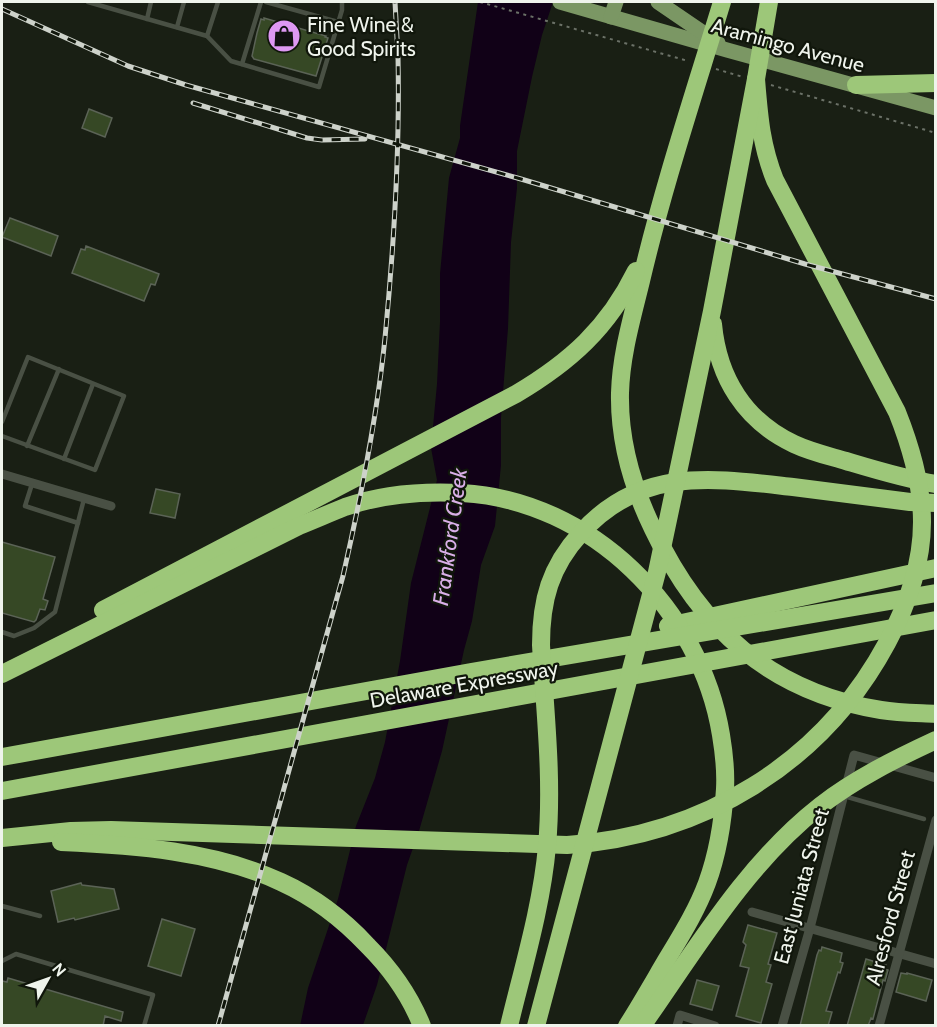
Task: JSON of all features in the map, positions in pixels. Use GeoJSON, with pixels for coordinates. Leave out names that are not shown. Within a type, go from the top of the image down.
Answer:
{"type":"FeatureCollection","features":[{"type":"Feature","properties":{"kind":"highway"},"geometry":{"type":"LineString","coordinates":[[722,2],[649,245],[628,336],[620,392],[620,421],[633,480],[645,512],[675,572],[699,605],[730,640],[753,658],[776,674],[826,697],[882,711],[936,714]]}},
{"type":"Feature","properties":{"kind":"highway"},"geometry":{"type":"LineString","coordinates":[[536,1026],[657,572],[712,311],[769,2]]}},
{"type":"Feature","properties":{"kind":"highway"},"geometry":{"type":"LineString","coordinates":[[2,840],[71,831],[111,830],[567,845],[594,843],[668,827],[717,807],[761,782],[805,747],[837,716],[881,655],[901,615],[918,561],[922,522],[921,498],[912,453],[897,412],[767,160],[759,120],[756,79]]}},
{"type":"Feature","properties":{"kind":"highway"},"geometry":{"type":"LineString","coordinates":[[856,85],[936,83]]}},
{"type":"Feature","properties":{"kind":"highway"},"geometry":{"type":"LineString","coordinates":[[2,663],[506,400],[543,378],[584,345],[600,327],[629,286],[649,245]]}},
{"type":"Feature","properties":{"kind":"highway"},"geometry":{"type":"LineString","coordinates":[[712,311],[715,342],[736,396],[753,416],[773,432],[812,451],[891,475],[936,484]]}},
{"type":"Feature","properties":{"kind":"highway"},"geometry":{"type":"LineString","coordinates":[[509,1026],[531,936],[547,849],[549,766],[541,645],[542,614],[548,586],[555,569],[575,539],[602,513],[631,496],[655,486],[678,481],[733,480],[910,502],[936,503]]}},
{"type":"Feature","properties":{"kind":"highway"},"geometry":{"type":"LineString","coordinates":[[2,674],[299,526],[369,500],[416,493],[482,495],[527,506],[567,523],[597,541],[625,562],[658,595],[671,613],[704,672],[722,742],[725,787],[720,835],[712,867],[686,928],[638,1020]]}},
{"type":"Feature","properties":{"kind":"highway"},"geometry":{"type":"LineString","coordinates":[[471,672],[731,612],[936,568]]}},
{"type":"Feature","properties":{"kind":"highway","name":"Delaware Expressway"},"geometry":{"type":"LineString","coordinates":[[2,757],[385,687],[936,593]]}},
{"type":"Feature","properties":{"kind":"highway","name":"Delaware Expressway"},"geometry":{"type":"LineString","coordinates":[[2,791],[936,620]]}},
{"type":"Feature","properties":{"kind":"highway"},"geometry":{"type":"LineString","coordinates":[[638,1020],[730,900],[789,834],[820,806],[846,788],[877,769],[936,740]]}},
{"type":"Feature","properties":{"kind":"highway"},"geometry":{"type":"LineString","coordinates":[[2,840],[100,844],[160,851],[211,859],[280,881],[321,904],[361,938],[395,977],[422,1026]]}},
{"type":"Feature","properties":{"kind":"main road","name":"Aramingo Avenue"},"geometry":{"type":"LineString","coordinates":[[560,2],[936,108]]}},
{"type":"Feature","properties":{"kind":"main road"},"geometry":{"type":"LineString","coordinates":[[611,17],[616,2]]}},
{"type":"Feature","properties":{"kind":"main road"},"geometry":{"type":"LineString","coordinates":[[658,2],[728,50]]}},
{"type":"Feature","properties":{"kind":"street"},"geometry":{"type":"LineString","coordinates":[[2,474],[111,506]]}},
{"type":"Feature","properties":{"kind":"street","name":"East Juniata Street"},"geometry":{"type":"LineString","coordinates":[[782,1026],[810,928],[854,755],[936,778]]}},
{"type":"Feature","properties":{"kind":"street","name":"Alresford Street"},"geometry":{"type":"LineString","coordinates":[[879,1026],[936,820]]}},
{"type":"Feature","properties":{"kind":"street"},"geometry":{"type":"LineString","coordinates":[[752,912],[936,964]]}},
{"type":"Feature","properties":{"kind":"street"},"geometry":{"type":"LineString","coordinates":[[677,1026],[680,1015],[715,1026]]}},
{"type":"Feature","properties":{"kind":"lane"},"geometry":{"type":"LineString","coordinates":[[88,2],[207,36],[231,61],[319,87],[342,10],[342,2]]}},
{"type":"Feature","properties":{"kind":"lane"},"geometry":{"type":"LineString","coordinates":[[147,19],[151,2]]}},
{"type":"Feature","properties":{"kind":"lane"},"geometry":{"type":"LineString","coordinates":[[177,27],[184,2]]}},
{"type":"Feature","properties":{"kind":"lane"},"geometry":{"type":"LineString","coordinates":[[207,36],[218,2]]}},
{"type":"Feature","properties":{"kind":"lane"},"geometry":{"type":"LineString","coordinates":[[242,64],[261,2]]}},
{"type":"Feature","properties":{"kind":"lane"},"geometry":{"type":"LineString","coordinates":[[266,2],[338,22]]}},
{"type":"Feature","properties":{"kind":"lane"},"geometry":{"type":"LineString","coordinates":[[2,422],[28,357],[124,396],[95,470],[2,436]]}},
{"type":"Feature","properties":{"kind":"lane"},"geometry":{"type":"LineString","coordinates":[[27,446],[59,369]]}},
{"type":"Feature","properties":{"kind":"lane"},"geometry":{"type":"LineString","coordinates":[[64,459],[93,384]]}},
{"type":"Feature","properties":{"kind":"lane"},"geometry":{"type":"LineString","coordinates":[[32,483],[26,506],[78,523]]}},
{"type":"Feature","properties":{"kind":"lane"},"geometry":{"type":"LineString","coordinates":[[2,632],[14,636],[34,628],[55,612],[84,498]]}},
{"type":"Feature","properties":{"kind":"lane"},"geometry":{"type":"LineString","coordinates":[[844,796],[924,819]]}},
{"type":"Feature","properties":{"kind":"lane"},"geometry":{"type":"LineString","coordinates":[[2,906],[40,916]]}},
{"type":"Feature","properties":{"kind":"lane"},"geometry":{"type":"LineString","coordinates":[[2,961],[16,954],[153,995],[144,1026]]}},
{"type":"Feature","properties":{"kind":"path"},"geometry":{"type":"LineString","coordinates":[[480,2],[586,32]]}},
{"type":"Feature","properties":{"kind":"water","name":"Frankford Creek"},"geometry":{"type":"Polygon","coordinates":[[[478,2],[553,2],[542,35],[517,151],[517,188],[511,242],[508,328],[501,418],[501,465],[495,526],[481,565],[472,621],[442,751],[407,865],[377,985],[363,1025],[300,1026],[308,988],[338,899],[356,826],[375,778],[385,742],[411,583],[437,480],[431,448],[437,384],[440,274],[449,178],[460,138],[478,2]]]}},
{"type":"Feature","properties":{"kind":"building"},"geometry":{"type":"Polygon","coordinates":[[[264,18],[328,38],[316,76],[254,59],[252,56],[257,33],[261,19],[264,20],[264,18]]]}},
{"type":"Feature","properties":{"kind":"building"},"geometry":{"type":"Polygon","coordinates":[[[89,109],[112,118],[105,137],[82,128],[89,109]]]}},
{"type":"Feature","properties":{"kind":"building"},"geometry":{"type":"Polygon","coordinates":[[[10,218],[58,236],[51,256],[2,237],[10,218]]]}},
{"type":"Feature","properties":{"kind":"building"},"geometry":{"type":"Polygon","coordinates":[[[86,246],[159,274],[155,285],[151,284],[144,301],[72,273],[81,249],[85,250],[86,246]]]}},
{"type":"Feature","properties":{"kind":"building"},"geometry":{"type":"Polygon","coordinates":[[[156,489],[180,494],[175,518],[150,513],[156,489]]]}},
{"type":"Feature","properties":{"kind":"building"},"geometry":{"type":"Polygon","coordinates":[[[2,542],[55,557],[43,599],[48,601],[45,610],[40,609],[34,622],[2,613],[2,542]]]}},
{"type":"Feature","properties":{"kind":"building"},"geometry":{"type":"Polygon","coordinates":[[[81,883],[114,889],[119,909],[58,922],[51,891],[81,883]]]}},
{"type":"Feature","properties":{"kind":"building"},"geometry":{"type":"Polygon","coordinates":[[[162,919],[195,929],[181,976],[148,966],[162,919]]]}},
{"type":"Feature","properties":{"kind":"building"},"geometry":{"type":"Polygon","coordinates":[[[748,925],[777,933],[768,964],[771,965],[766,982],[772,984],[761,1023],[736,1016],[749,968],[740,966],[746,945],[743,942],[748,925]]]}},
{"type":"Feature","properties":{"kind":"building"},"geometry":{"type":"Polygon","coordinates":[[[822,947],[842,953],[840,962],[843,963],[826,1011],[832,1012],[828,1026],[800,1026],[817,955],[822,947]]]}},
{"type":"Feature","properties":{"kind":"building"},"geometry":{"type":"Polygon","coordinates":[[[866,959],[886,965],[885,969],[888,970],[885,981],[883,980],[873,1019],[871,1018],[868,1026],[847,1026],[866,959]]]}},
{"type":"Feature","properties":{"kind":"building"},"geometry":{"type":"Polygon","coordinates":[[[901,973],[932,980],[926,1001],[896,992],[901,973]]]}},
{"type":"Feature","properties":{"kind":"building"},"geometry":{"type":"Polygon","coordinates":[[[8,978],[123,1012],[121,1021],[105,1016],[103,1026],[2,1026],[2,981],[7,982],[8,978]]]}},
{"type":"Feature","properties":{"kind":"building"},"geometry":{"type":"Polygon","coordinates":[[[697,980],[719,986],[712,1010],[690,1004],[697,980]]]}},
{"type":"Feature","properties":{"kind":"railway"},"geometry":{"type":"LineString","coordinates":[[218,1026],[343,576],[373,428],[385,338],[396,197],[398,56],[395,2]]}},
{"type":"Feature","properties":{"kind":"railway"},"geometry":{"type":"LineString","coordinates":[[2,9],[128,66],[186,85],[521,179],[805,264],[936,299]]}},
{"type":"Feature","properties":{"kind":"railway"},"geometry":{"type":"LineString","coordinates":[[193,103],[307,138],[365,139]]}},
{"type":"Feature","properties":{"kind":"place","name":"Fine Wine & Good Spirits"},"geometry":{"type":"Point","coordinates":[284,36]}}]}
